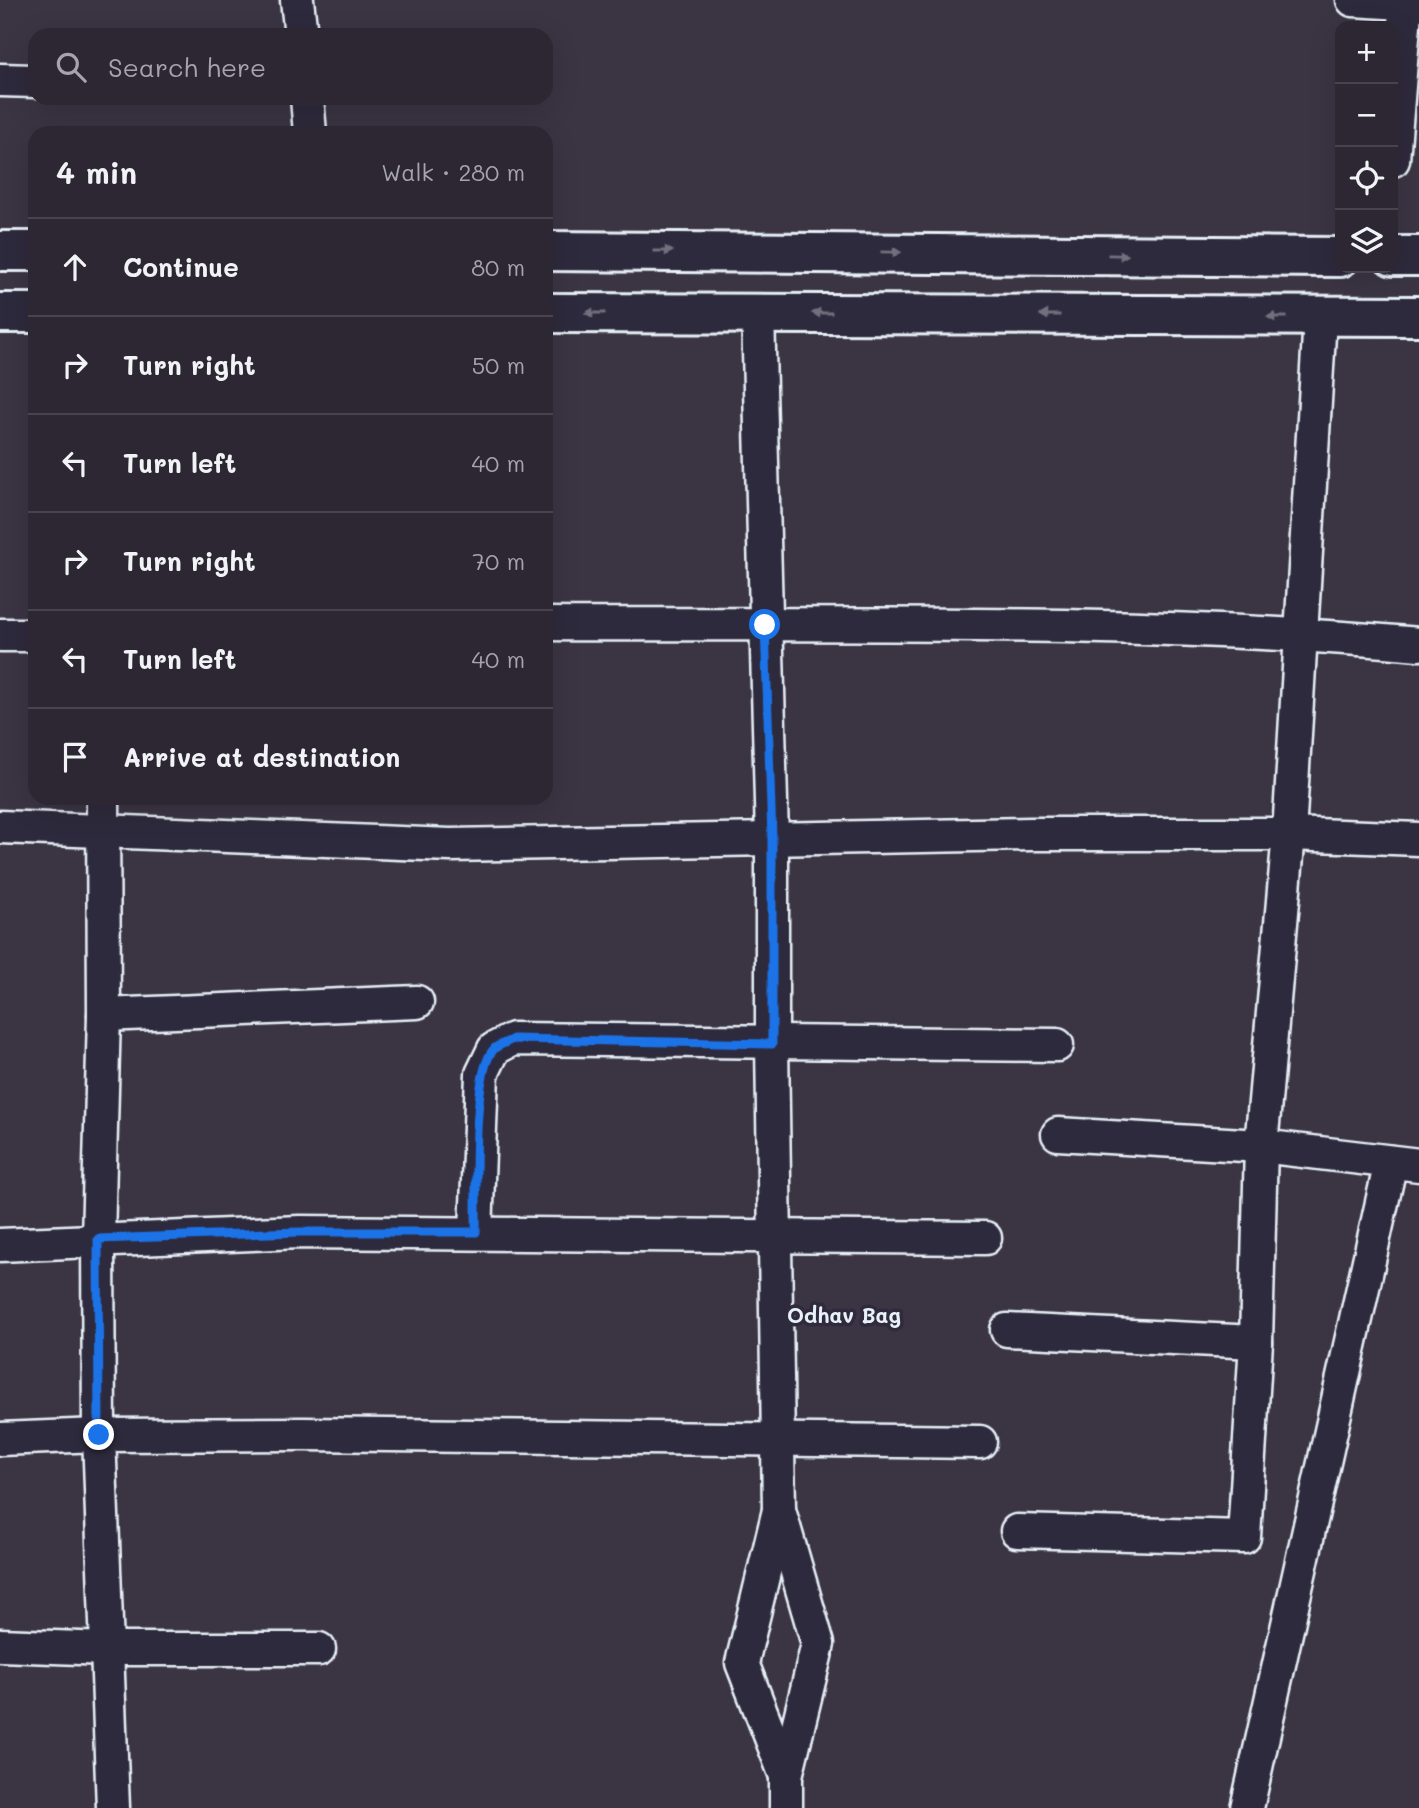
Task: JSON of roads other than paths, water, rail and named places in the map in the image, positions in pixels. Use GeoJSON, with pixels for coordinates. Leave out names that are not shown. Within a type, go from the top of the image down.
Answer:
{"type":"FeatureCollection","features":[{"type":"Feature","properties":{"kind":"main road"},"geometry":{"type":"LineString","coordinates":[[0,251],[28,251]]}},
{"type":"Feature","properties":{"kind":"main road"},"geometry":{"type":"LineString","coordinates":[[553,251],[1335,257]]}},
{"type":"Feature","properties":{"kind":"main road"},"geometry":{"type":"LineString","coordinates":[[1398,256],[1419,256]]}},
{"type":"Feature","properties":{"kind":"main road"},"geometry":{"type":"LineString","coordinates":[[0,313],[28,313]]}},
{"type":"Feature","properties":{"kind":"main road"},"geometry":{"type":"LineString","coordinates":[[553,313],[1320,318],[1419,316]]}},
{"type":"Feature","properties":{"kind":"street"},"geometry":{"type":"LineString","coordinates":[[297,0],[300,28]]}},
{"type":"Feature","properties":{"kind":"street"},"geometry":{"type":"LineString","coordinates":[[1353,0],[1411,2],[1394,147]]}},
{"type":"Feature","properties":{"kind":"street"},"geometry":{"type":"LineString","coordinates":[[0,80],[28,81]]}},
{"type":"Feature","properties":{"kind":"street"},"geometry":{"type":"LineString","coordinates":[[308,105],[309,126]]}},
{"type":"Feature","properties":{"kind":"street"},"geometry":{"type":"LineString","coordinates":[[758,313],[772,839],[772,1044],[779,1510],[742,1663],[786,1776]]}},
{"type":"Feature","properties":{"kind":"street"},"geometry":{"type":"LineString","coordinates":[[1017,1531],[1244,1537],[1256,1342],[1261,1146],[1289,834],[1320,318]]}},
{"type":"Feature","properties":{"kind":"street"},"geometry":{"type":"LineString","coordinates":[[553,624],[1015,623],[1301,633],[1419,644]]}},
{"type":"Feature","properties":{"kind":"street"},"geometry":{"type":"LineString","coordinates":[[0,635],[28,635]]}},
{"type":"Feature","properties":{"kind":"street"},"geometry":{"type":"LineString","coordinates":[[103,805],[104,1015],[98,1239],[99,1435],[113,1808]]}},
{"type":"Feature","properties":{"kind":"street"},"geometry":{"type":"LineString","coordinates":[[0,827],[450,845],[1289,834],[1419,839]]}},
{"type":"Feature","properties":{"kind":"street"},"geometry":{"type":"LineString","coordinates":[[104,1015],[417,1002]]}},
{"type":"Feature","properties":{"kind":"street"},"geometry":{"type":"LineString","coordinates":[[476,1232],[482,1073],[494,1049],[513,1039],[772,1044],[1057,1045]]}},
{"type":"Feature","properties":{"kind":"street"},"geometry":{"type":"LineString","coordinates":[[1058,1134],[1261,1146],[1405,1164],[1247,1808]]}},
{"type":"Feature","properties":{"kind":"street"},"geometry":{"type":"LineString","coordinates":[[0,1245],[300,1232],[775,1234],[985,1238]]}},
{"type":"Feature","properties":{"kind":"street"},"geometry":{"type":"LineString","coordinates":[[1007,1330],[1256,1342]]}},
{"type":"Feature","properties":{"kind":"street"},"geometry":{"type":"LineString","coordinates":[[0,1439],[99,1435],[980,1442]]}},
{"type":"Feature","properties":{"kind":"street"},"geometry":{"type":"LineString","coordinates":[[779,1510],[818,1644],[786,1776],[786,1808]]}},
{"type":"Feature","properties":{"kind":"street"},"geometry":{"type":"LineString","coordinates":[[0,1645],[107,1649],[319,1648]]}},
{"type":"Feature","properties":{"kind":"district","name":"Odhav Bag"},"geometry":{"type":"Point","coordinates":[844,1316]}}]}
